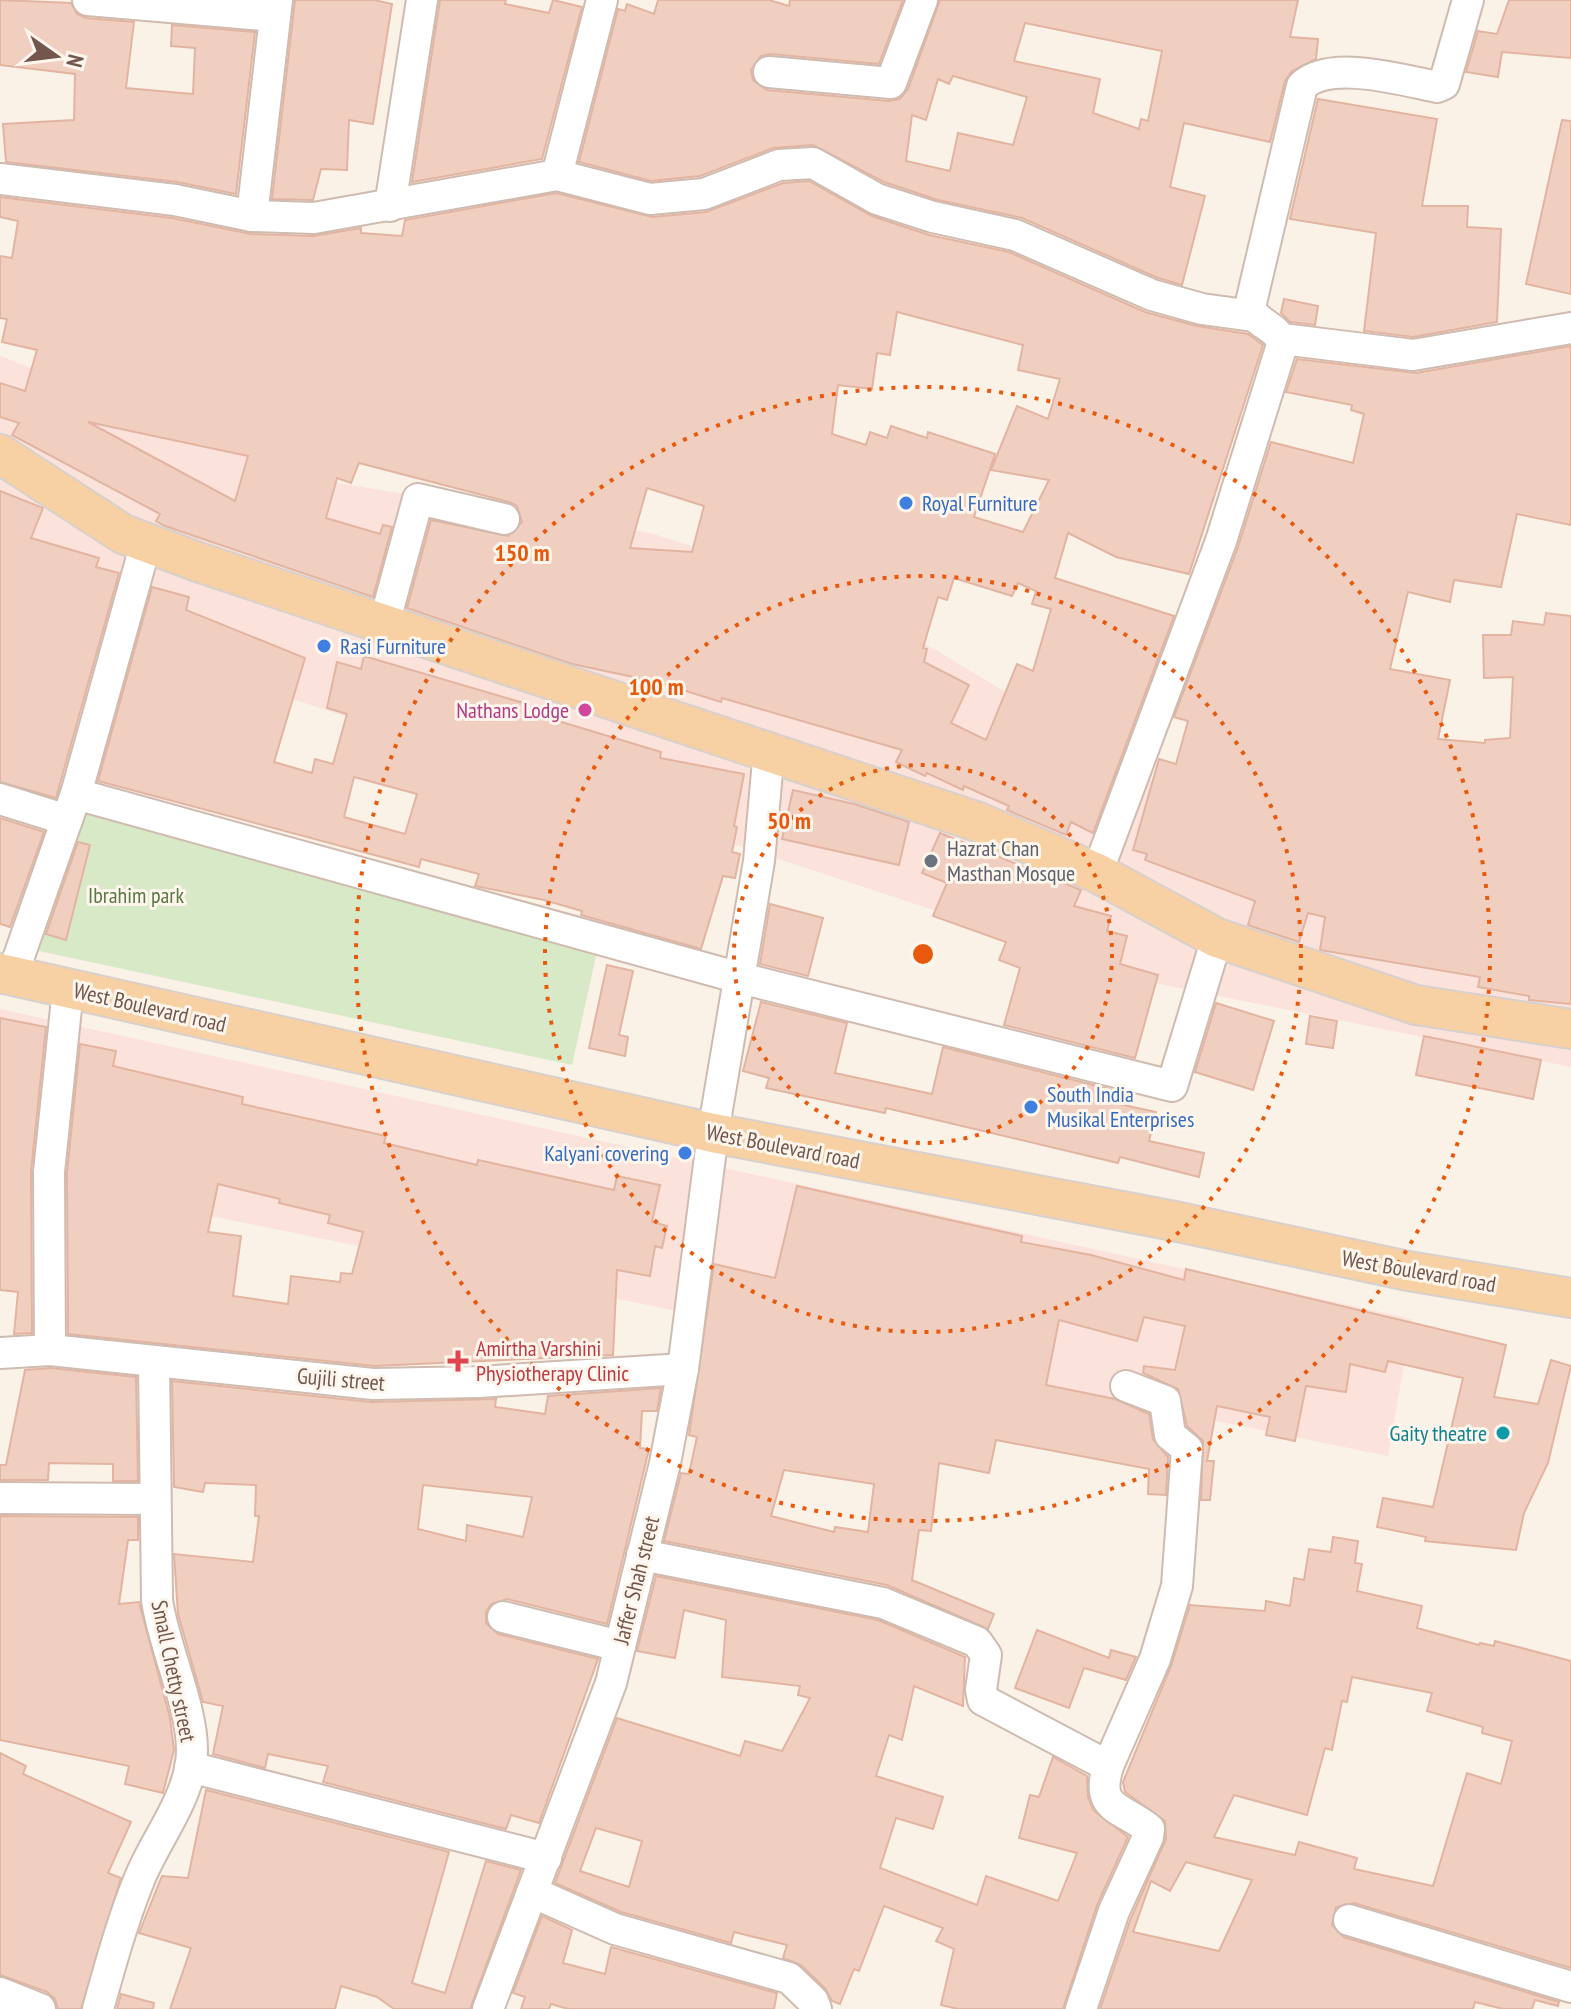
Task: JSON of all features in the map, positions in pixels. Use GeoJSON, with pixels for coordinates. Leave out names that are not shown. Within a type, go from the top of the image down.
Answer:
{"type":"FeatureCollection","features":[{"type":"Feature","properties":{"kind":"main road"},"geometry":{"type":"LineString","coordinates":[[0,454],[123,534],[978,822],[1097,873],[1217,938],[1416,1005],[1571,1029]]}},
{"type":"Feature","properties":{"kind":"main road","name":"West Boulevard road"},"geometry":{"type":"LineString","coordinates":[[6,974],[713,1133],[1174,1221],[1408,1271],[1571,1298]]}},
{"type":"Feature","properties":{"kind":"street"},"geometry":{"type":"LineString","coordinates":[[88,0],[276,8],[269,91],[252,216]]}},
{"type":"Feature","properties":{"kind":"street"},"geometry":{"type":"LineString","coordinates":[[390,206],[422,0]]}},
{"type":"Feature","properties":{"kind":"street"},"geometry":{"type":"LineString","coordinates":[[557,175],[602,0]]}},
{"type":"Feature","properties":{"kind":"street"},"geometry":{"type":"LineString","coordinates":[[769,72],[891,83],[922,0]]}},
{"type":"Feature","properties":{"kind":"street"},"geometry":{"type":"LineString","coordinates":[[1253,316],[1252,296],[1302,86],[1325,73],[1350,72],[1437,87],[1444,84],[1468,0]]}},
{"type":"Feature","properties":{"kind":"street"},"geometry":{"type":"LineString","coordinates":[[0,179],[175,200],[252,216],[314,218],[557,175],[650,199],[704,194],[779,165],[813,163],[877,199],[933,217],[1015,235],[1152,295],[1202,309],[1253,316],[1282,339],[1413,355],[1571,328]]}},
{"type":"Feature","properties":{"kind":"street"},"geometry":{"type":"LineString","coordinates":[[1097,873],[1221,541],[1282,339]]}},
{"type":"Feature","properties":{"kind":"street"},"geometry":{"type":"LineString","coordinates":[[384,624],[418,499],[504,519]]}},
{"type":"Feature","properties":{"kind":"street"},"geometry":{"type":"LineString","coordinates":[[6,974],[72,807],[146,543]]}},
{"type":"Feature","properties":{"kind":"street","name":"Jaffer Shah street"},"geometry":{"type":"LineString","coordinates":[[488,2009],[611,1683],[642,1555],[683,1369],[713,1133],[759,861],[769,750]]}},
{"type":"Feature","properties":{"kind":"street"},"geometry":{"type":"LineString","coordinates":[[0,799],[72,807],[1172,1086],[1217,938]]}},
{"type":"Feature","properties":{"kind":"street"},"geometry":{"type":"LineString","coordinates":[[50,1350],[49,1172],[68,989]]}},
{"type":"Feature","properties":{"kind":"street","name":"Gujili street"},"geometry":{"type":"LineString","coordinates":[[0,1353],[50,1350],[373,1384],[479,1382],[683,1369]]}},
{"type":"Feature","properties":{"kind":"street","name":"Small Chetty street"},"geometry":{"type":"LineString","coordinates":[[98,2009],[140,1877],[178,1800],[190,1767],[191,1739],[162,1632],[157,1600],[154,1362]]}},
{"type":"Feature","properties":{"kind":"street"},"geometry":{"type":"LineString","coordinates":[[1081,2009],[1114,1911],[1148,1837],[1149,1829],[1106,1801],[1102,1790],[1108,1766],[1155,1659],[1177,1586],[1187,1449],[1170,1435],[1165,1401],[1126,1386]]}},
{"type":"Feature","properties":{"kind":"street"},"geometry":{"type":"LineString","coordinates":[[0,1498],[155,1499]]}},
{"type":"Feature","properties":{"kind":"street"},"geometry":{"type":"LineString","coordinates":[[642,1555],[883,1603],[977,1642],[986,1655],[981,1690],[983,1700],[1108,1766]]}},
{"type":"Feature","properties":{"kind":"street"},"geometry":{"type":"LineString","coordinates":[[503,1617],[620,1646]]}},
{"type":"Feature","properties":{"kind":"street"},"geometry":{"type":"LineString","coordinates":[[190,1767],[546,1858]]}},
{"type":"Feature","properties":{"kind":"street"},"geometry":{"type":"LineString","coordinates":[[532,1892],[615,1929],[789,1978],[813,2001],[816,2009]]}},
{"type":"Feature","properties":{"kind":"street"},"geometry":{"type":"LineString","coordinates":[[1349,1920],[1571,1987]]}},
{"type":"Feature","properties":{"kind":"street"},"geometry":{"type":"LineString","coordinates":[[0,1993],[40,2009]]}},
{"type":"Feature","properties":{"kind":"shaded area"},"geometry":{"type":"Polygon","coordinates":[[[0,356],[325,481],[650,533],[841,593],[1212,816],[1571,903],[1571,1067],[1155,983],[156,654],[0,583],[0,356]]]}},
{"type":"Feature","properties":{"kind":"shaded area"},"geometry":{"type":"Polygon","coordinates":[[[0,1009],[1412,1319],[1388,1456],[0,1173],[0,1009]]]}},
{"type":"Feature","properties":{"kind":"green space","name":"Ibrahim park"},"geometry":{"type":"Polygon","coordinates":[[[81,802],[598,947],[572,1065],[39,951],[81,802]]]}},
{"type":"Feature","properties":{"kind":"building"},"geometry":{"type":"Polygon","coordinates":[[[0,0],[71,3],[77,14],[86,18],[134,22],[126,88],[193,94],[195,48],[171,46],[172,25],[255,32],[236,194],[177,182],[6,162],[3,124],[74,120],[75,74],[0,65],[0,0]]]}},
{"type":"Feature","properties":{"kind":"building"},"geometry":{"type":"Polygon","coordinates":[[[295,0],[374,0],[392,4],[373,124],[349,120],[347,170],[321,169],[313,200],[272,199],[295,0]]]}},
{"type":"Feature","properties":{"kind":"building"},"geometry":{"type":"Polygon","coordinates":[[[440,0],[506,0],[505,4],[549,13],[553,0],[582,7],[542,159],[412,182],[440,0]]]}},
{"type":"Feature","properties":{"kind":"building"},"geometry":{"type":"Polygon","coordinates":[[[658,0],[769,0],[789,6],[790,0],[903,0],[879,64],[770,54],[761,56],[751,70],[753,80],[767,90],[889,101],[900,99],[908,89],[940,0],[1298,0],[1290,37],[1318,39],[1316,59],[1292,71],[1285,81],[1270,142],[1184,123],[1170,187],[1205,196],[1182,285],[1158,278],[1022,218],[938,200],[884,182],[813,145],[773,148],[700,176],[651,181],[579,162],[618,9],[625,11],[627,4],[654,14],[658,0]],[[1025,23],[1014,61],[1100,79],[1093,113],[1139,129],[1141,119],[1148,121],[1162,51],[1025,23]],[[953,76],[949,84],[938,79],[926,120],[912,115],[906,161],[950,171],[958,133],[1013,145],[1027,97],[953,76]]]}},
{"type":"Feature","properties":{"kind":"building"},"geometry":{"type":"Polygon","coordinates":[[[1509,0],[1571,0],[1571,58],[1502,52],[1498,77],[1466,72],[1478,31],[1497,34],[1509,0]]]}},
{"type":"Feature","properties":{"kind":"building"},"geometry":{"type":"Polygon","coordinates":[[[1318,99],[1437,119],[1422,206],[1468,206],[1467,227],[1501,229],[1497,322],[1413,337],[1364,331],[1376,233],[1290,219],[1318,99]]]}},
{"type":"Feature","properties":{"kind":"building"},"geometry":{"type":"Polygon","coordinates":[[[1562,120],[1571,121],[1571,294],[1526,284],[1562,120]]]}},
{"type":"Feature","properties":{"kind":"building"},"geometry":{"type":"Polygon","coordinates":[[[809,181],[872,216],[929,235],[1009,252],[1145,312],[1197,326],[1248,334],[1263,345],[1189,574],[1116,557],[1068,533],[1055,578],[1174,616],[1093,833],[1071,822],[1066,835],[1007,810],[1009,806],[964,786],[963,790],[927,773],[925,776],[896,762],[902,750],[722,698],[721,702],[657,682],[572,664],[407,608],[431,520],[508,536],[522,522],[517,506],[509,502],[359,463],[351,483],[337,478],[326,518],[380,534],[383,525],[392,527],[373,597],[165,526],[156,521],[160,514],[12,435],[19,423],[0,417],[0,383],[25,391],[37,350],[2,342],[7,319],[0,318],[0,256],[12,258],[18,221],[0,217],[0,197],[172,218],[251,234],[313,236],[361,228],[361,233],[402,236],[405,220],[556,193],[652,217],[706,212],[783,183],[809,181]],[[897,312],[890,355],[877,353],[872,389],[838,385],[832,434],[866,445],[870,432],[887,438],[891,426],[927,438],[928,432],[995,454],[974,517],[1023,532],[1049,480],[991,470],[1017,406],[1048,419],[1060,379],[1018,370],[1023,345],[897,312]],[[88,422],[235,501],[248,456],[88,422]],[[647,488],[630,548],[692,552],[704,506],[647,488]],[[954,578],[947,600],[938,597],[923,648],[927,649],[924,662],[969,685],[951,723],[986,740],[1017,664],[1033,671],[1051,609],[1032,604],[1036,591],[1018,583],[1012,596],[954,578]]]}},
{"type":"Feature","properties":{"kind":"building"},"geometry":{"type":"Polygon","coordinates":[[[1284,299],[1318,306],[1315,325],[1290,322],[1281,313],[1284,299]]]}},
{"type":"Feature","properties":{"kind":"building"},"geometry":{"type":"Polygon","coordinates":[[[1571,346],[1571,525],[1517,514],[1501,587],[1454,580],[1450,602],[1408,592],[1390,669],[1450,680],[1438,739],[1485,743],[1485,740],[1510,738],[1513,677],[1484,678],[1483,635],[1511,635],[1513,621],[1544,625],[1546,613],[1571,616],[1571,1004],[1529,1000],[1529,996],[1478,987],[1480,977],[1320,950],[1325,917],[1308,913],[1299,942],[1248,925],[1255,901],[1145,860],[1147,854],[1133,850],[1159,759],[1176,764],[1188,721],[1174,717],[1238,547],[1271,442],[1353,463],[1364,414],[1351,410],[1352,405],[1286,392],[1297,359],[1416,373],[1571,346]]]}},
{"type":"Feature","properties":{"kind":"building"},"geometry":{"type":"Polygon","coordinates":[[[0,491],[43,508],[31,538],[99,558],[96,567],[119,573],[56,798],[0,782],[0,491]]]}},
{"type":"Feature","properties":{"kind":"building"},"geometry":{"type":"Polygon","coordinates":[[[152,587],[189,597],[186,610],[305,658],[274,762],[312,773],[315,759],[333,764],[347,714],[327,708],[337,662],[361,669],[364,656],[527,704],[525,711],[661,752],[660,758],[744,774],[732,852],[740,854],[735,878],[723,876],[701,949],[581,915],[582,911],[544,900],[475,886],[479,874],[421,859],[419,867],[98,781],[152,587]],[[354,777],[344,817],[405,834],[417,794],[354,777]]]}},
{"type":"Feature","properties":{"kind":"building"},"geometry":{"type":"Polygon","coordinates":[[[793,790],[854,804],[909,822],[899,865],[782,839],[793,790]]]}},
{"type":"Feature","properties":{"kind":"building"},"geometry":{"type":"Polygon","coordinates":[[[0,818],[44,832],[10,927],[0,924],[0,818]]]}},
{"type":"Feature","properties":{"kind":"building"},"geometry":{"type":"Polygon","coordinates":[[[940,833],[1081,890],[1074,906],[1111,916],[1107,931],[1127,936],[1120,964],[1158,975],[1135,1058],[1004,1025],[1020,968],[999,960],[1006,942],[933,916],[947,883],[922,873],[940,833]]]}},
{"type":"Feature","properties":{"kind":"building"},"geometry":{"type":"Polygon","coordinates":[[[78,842],[90,845],[66,940],[46,934],[78,842]]]}},
{"type":"Feature","properties":{"kind":"building"},"geometry":{"type":"Polygon","coordinates":[[[770,904],[823,918],[808,976],[760,964],[770,904]]]}},
{"type":"Feature","properties":{"kind":"building"},"geometry":{"type":"Polygon","coordinates":[[[607,965],[633,971],[619,1035],[628,1037],[625,1056],[589,1048],[607,965]]]}},
{"type":"Feature","properties":{"kind":"building"},"geometry":{"type":"Polygon","coordinates":[[[761,1002],[847,1023],[835,1073],[932,1094],[943,1047],[1113,1090],[1110,1102],[1156,1112],[1149,1141],[1204,1153],[1199,1177],[1120,1157],[1118,1163],[886,1108],[885,1113],[766,1088],[769,1078],[743,1071],[761,1002]]]}},
{"type":"Feature","properties":{"kind":"building"},"geometry":{"type":"Polygon","coordinates":[[[1216,1003],[1274,1021],[1253,1090],[1195,1072],[1216,1003]]]}},
{"type":"Feature","properties":{"kind":"building"},"geometry":{"type":"Polygon","coordinates":[[[1310,1016],[1337,1021],[1333,1048],[1306,1044],[1310,1016]]]}},
{"type":"Feature","properties":{"kind":"building"},"geometry":{"type":"Polygon","coordinates":[[[0,1018],[46,1027],[31,1172],[32,1333],[14,1334],[18,1292],[0,1290],[0,1018]]]}},
{"type":"Feature","properties":{"kind":"building"},"geometry":{"type":"Polygon","coordinates":[[[1424,1036],[1541,1060],[1533,1099],[1416,1075],[1424,1036]]]}},
{"type":"Feature","properties":{"kind":"building"},"geometry":{"type":"Polygon","coordinates":[[[80,1044],[116,1051],[113,1066],[243,1097],[242,1104],[386,1136],[384,1143],[477,1165],[478,1160],[614,1190],[617,1176],[660,1185],[652,1222],[667,1226],[662,1248],[655,1246],[650,1276],[617,1270],[613,1355],[374,1366],[68,1334],[67,1173],[80,1044]],[[218,1184],[208,1232],[241,1236],[233,1296],[288,1304],[291,1276],[340,1282],[341,1273],[352,1274],[363,1232],[328,1223],[330,1215],[279,1203],[280,1199],[218,1184]]]}},
{"type":"Feature","properties":{"kind":"building"},"geometry":{"type":"Polygon","coordinates":[[[797,1186],[1022,1236],[1021,1242],[1091,1255],[1184,1280],[1186,1269],[1506,1345],[1494,1397],[1538,1404],[1551,1360],[1571,1366],[1548,1463],[1524,1513],[1516,1550],[1425,1541],[1426,1537],[1377,1527],[1383,1498],[1433,1507],[1463,1378],[1388,1361],[1385,1372],[1350,1364],[1346,1392],[1306,1386],[1295,1441],[1266,1435],[1270,1417],[1217,1406],[1207,1461],[1214,1461],[1210,1500],[1201,1500],[1203,1441],[1187,1426],[1178,1389],[1143,1373],[1144,1366],[1175,1370],[1185,1326],[1144,1317],[1137,1341],[1059,1320],[1046,1385],[1115,1399],[1149,1414],[1153,1439],[1168,1457],[1166,1495],[1148,1494],[1149,1469],[996,1440],[989,1473],[939,1463],[931,1531],[919,1530],[912,1580],[994,1614],[988,1629],[887,1585],[664,1541],[681,1473],[689,1474],[697,1437],[689,1435],[714,1264],[775,1278],[797,1186]],[[784,1470],[771,1516],[834,1532],[835,1527],[868,1532],[874,1484],[784,1470]]]}},
{"type":"Feature","properties":{"kind":"building"},"geometry":{"type":"Polygon","coordinates":[[[50,1368],[136,1377],[138,1481],[113,1481],[113,1464],[49,1463],[48,1480],[0,1480],[0,1465],[6,1465],[25,1370],[50,1368]]]}},
{"type":"Feature","properties":{"kind":"building"},"geometry":{"type":"Polygon","coordinates":[[[172,1381],[371,1402],[496,1399],[495,1407],[545,1414],[548,1396],[661,1388],[657,1411],[642,1411],[640,1448],[649,1449],[607,1624],[507,1599],[491,1604],[486,1612],[486,1623],[498,1634],[598,1659],[539,1823],[511,1815],[506,1829],[323,1782],[328,1766],[268,1754],[265,1768],[213,1754],[223,1706],[203,1702],[178,1614],[174,1554],[253,1562],[259,1516],[255,1516],[256,1485],[205,1483],[203,1492],[174,1487],[172,1381]],[[423,1485],[418,1529],[466,1541],[467,1525],[523,1537],[532,1497],[423,1485]]]}},
{"type":"Feature","properties":{"kind":"building"},"geometry":{"type":"Polygon","coordinates":[[[0,1516],[138,1517],[138,1540],[128,1540],[119,1604],[139,1602],[170,1718],[174,1750],[163,1793],[125,1784],[129,1766],[0,1740],[0,1516]]]}},
{"type":"Feature","properties":{"kind":"building"},"geometry":{"type":"Polygon","coordinates":[[[1333,1537],[1358,1541],[1355,1563],[1362,1564],[1357,1591],[1422,1606],[1417,1628],[1479,1645],[1494,1646],[1495,1641],[1571,1661],[1571,1968],[1354,1903],[1336,1907],[1332,1925],[1344,1937],[1559,2002],[1558,2006],[1535,2000],[1532,2009],[1503,2009],[1475,2002],[1473,2009],[1100,2009],[1131,1918],[1166,1839],[1165,1821],[1125,1792],[1123,1782],[1171,1666],[1190,1605],[1265,1611],[1266,1601],[1290,1606],[1294,1578],[1304,1580],[1309,1549],[1331,1552],[1333,1537]],[[1352,1677],[1347,1702],[1342,1701],[1332,1750],[1325,1748],[1307,1815],[1234,1795],[1214,1837],[1295,1855],[1299,1842],[1357,1858],[1354,1869],[1433,1886],[1467,1773],[1501,1784],[1512,1741],[1482,1733],[1483,1727],[1427,1711],[1432,1693],[1352,1677]],[[1186,1862],[1170,1891],[1151,1881],[1133,1932],[1219,1951],[1252,1880],[1186,1862]]]}},
{"type":"Feature","properties":{"kind":"building"},"geometry":{"type":"Polygon","coordinates":[[[656,1576],[878,1620],[965,1657],[963,1706],[914,1686],[902,1740],[889,1735],[876,1776],[943,1797],[933,1829],[896,1818],[880,1868],[977,1905],[986,1876],[1058,1901],[1077,1853],[1019,1838],[1030,1795],[1039,1797],[1053,1757],[1087,1776],[1088,1797],[1093,1810],[1128,1837],[1097,1905],[1063,2009],[958,2009],[941,2005],[954,1949],[936,1941],[943,1928],[884,1906],[859,1971],[854,1969],[840,2004],[832,2001],[825,1988],[801,1965],[783,1958],[787,1945],[734,1932],[731,1943],[621,1912],[555,1883],[617,1718],[740,1756],[745,1741],[782,1751],[810,1698],[798,1695],[800,1686],[722,1677],[726,1620],[684,1610],[675,1658],[637,1651],[656,1576]],[[596,1828],[580,1871],[629,1887],[642,1841],[596,1828]]]}},
{"type":"Feature","properties":{"kind":"building"},"geometry":{"type":"Polygon","coordinates":[[[1037,1630],[1109,1658],[1111,1650],[1136,1657],[1126,1680],[1084,1668],[1069,1708],[1015,1688],[1037,1630]]]}},
{"type":"Feature","properties":{"kind":"building"},"geometry":{"type":"Polygon","coordinates":[[[0,1753],[26,1766],[23,1774],[131,1822],[108,1873],[121,1878],[81,2009],[58,2009],[55,1999],[47,1992],[0,1975],[0,1753]]]}},
{"type":"Feature","properties":{"kind":"building"},"geometry":{"type":"Polygon","coordinates":[[[206,1790],[449,1852],[412,1983],[445,1993],[486,1861],[521,1870],[470,2009],[394,2009],[377,1997],[341,1986],[335,2009],[170,2009],[191,1948],[139,1933],[162,1876],[188,1878],[206,1790]]]}},
{"type":"Feature","properties":{"kind":"building"},"geometry":{"type":"Polygon","coordinates":[[[542,1916],[572,1930],[563,1963],[605,1974],[611,1947],[777,1993],[774,2009],[568,2009],[551,2004],[549,2009],[521,2009],[525,1997],[513,1993],[542,1916]]]}},
{"type":"Feature","properties":{"kind":"building"},"geometry":{"type":"Polygon","coordinates":[[[121,1994],[154,2003],[153,2009],[117,2009],[121,1994]]]}},
{"type":"Feature","properties":{"kind":"place","name":"Royal Furniture"},"geometry":{"type":"Point","coordinates":[906,503]}},
{"type":"Feature","properties":{"kind":"place","name":"Rasi Furniture"},"geometry":{"type":"Point","coordinates":[324,646]}},
{"type":"Feature","properties":{"kind":"place","name":"Nathans Lodge"},"geometry":{"type":"Point","coordinates":[585,710]}},
{"type":"Feature","properties":{"kind":"place","name":"Hazrat Chan Masthan Mosque"},"geometry":{"type":"Point","coordinates":[931,861]}},
{"type":"Feature","properties":{"kind":"place","name":"South India Musikal Enterprises"},"geometry":{"type":"Point","coordinates":[1031,1107]}},
{"type":"Feature","properties":{"kind":"place","name":"Kalyani covering"},"geometry":{"type":"Point","coordinates":[685,1153]}},
{"type":"Feature","properties":{"kind":"place","name":"Amirtha Varshini Physiotherapy Clinic"},"geometry":{"type":"Point","coordinates":[458,1361]}},
{"type":"Feature","properties":{"kind":"place","name":"Gaity theatre"},"geometry":{"type":"Point","coordinates":[1503,1433]}}]}
